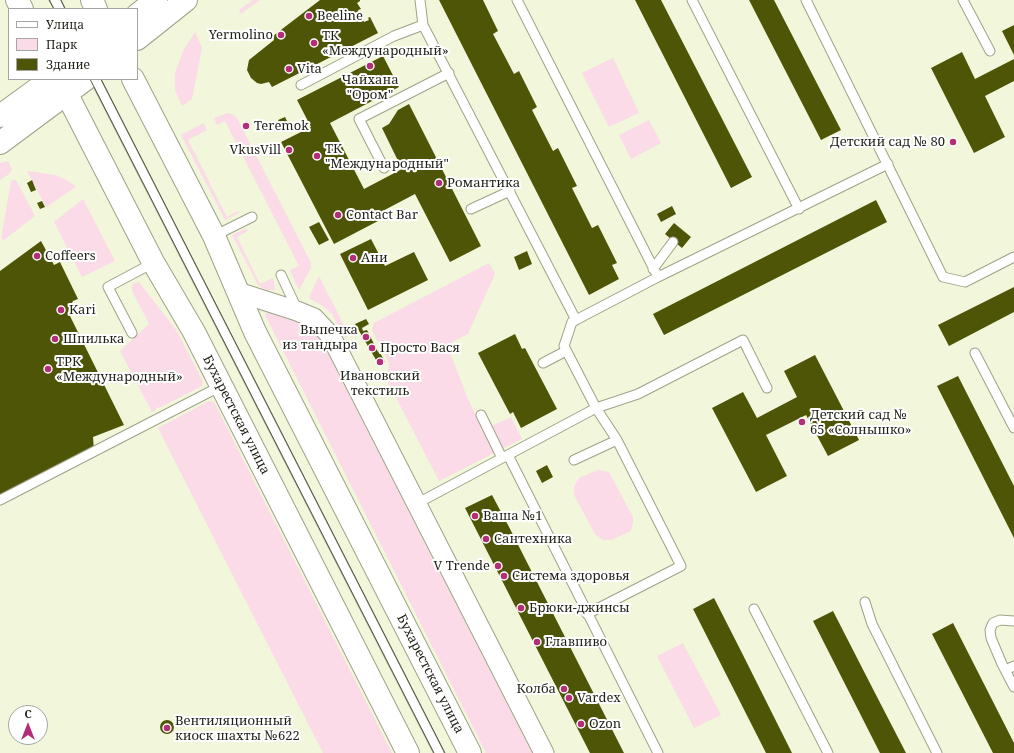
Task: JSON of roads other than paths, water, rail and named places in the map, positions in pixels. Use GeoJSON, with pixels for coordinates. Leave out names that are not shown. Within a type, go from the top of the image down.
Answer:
{"type":"FeatureCollection","features":[{"type":"Feature","properties":{"kind":"main road"},"geometry":{"type":"LineString","coordinates":[[138,14],[156,0]]}},
{"type":"Feature","properties":{"kind":"main road"},"geometry":{"type":"LineString","coordinates":[[138,38],[186,0]]}},
{"type":"Feature","properties":{"kind":"main road"},"geometry":{"type":"LineString","coordinates":[[0,116],[50,80]]}},
{"type":"Feature","properties":{"kind":"main road"},"geometry":{"type":"LineString","coordinates":[[0,142],[63,87],[83,80]]}},
{"type":"Feature","properties":{"kind":"main road","name":"Бухарестская улица"},"geometry":{"type":"LineString","coordinates":[[134,80],[214,236],[255,332],[470,753]]}},
{"type":"Feature","properties":{"kind":"main road","name":"Бухарестская улица"},"geometry":{"type":"LineString","coordinates":[[63,87],[153,262],[194,332],[222,386],[408,753]]}},
{"type":"Feature","properties":{"kind":"street"},"geometry":{"type":"LineString","coordinates":[[238,292],[314,318],[329,334],[544,753]]}},
{"type":"Feature","properties":{"kind":"lane"},"geometry":{"type":"LineString","coordinates":[[420,0],[423,25],[576,320]]}},
{"type":"Feature","properties":{"kind":"lane"},"geometry":{"type":"LineString","coordinates":[[517,0],[658,277]]}},
{"type":"Feature","properties":{"kind":"lane"},"geometry":{"type":"LineString","coordinates":[[692,0],[799,209]]}},
{"type":"Feature","properties":{"kind":"lane"},"geometry":{"type":"LineString","coordinates":[[806,0],[943,277],[965,282],[1014,257]]}},
{"type":"Feature","properties":{"kind":"lane"},"geometry":{"type":"LineString","coordinates":[[963,0],[990,51]]}},
{"type":"Feature","properties":{"kind":"lane"},"geometry":{"type":"LineString","coordinates":[[301,85],[394,36],[423,25]]}},
{"type":"Feature","properties":{"kind":"lane"},"geometry":{"type":"LineString","coordinates":[[384,168],[359,119],[449,73]]}},
{"type":"Feature","properties":{"kind":"lane"},"geometry":{"type":"LineString","coordinates":[[96,80],[439,753]]}},
{"type":"Feature","properties":{"kind":"lane"},"geometry":{"type":"LineString","coordinates":[[587,614],[681,566],[617,440],[596,408],[566,351],[564,346],[572,322],[658,277],[888,164]]}},
{"type":"Feature","properties":{"kind":"lane"},"geometry":{"type":"LineString","coordinates":[[471,209],[510,191]]}},
{"type":"Feature","properties":{"kind":"lane"},"geometry":{"type":"LineString","coordinates":[[214,236],[252,217]]}},
{"type":"Feature","properties":{"kind":"lane"},"geometry":{"type":"LineString","coordinates":[[653,269],[673,242]]}},
{"type":"Feature","properties":{"kind":"lane"},"geometry":{"type":"LineString","coordinates":[[132,333],[108,287],[153,262]]}},
{"type":"Feature","properties":{"kind":"lane"},"geometry":{"type":"LineString","coordinates":[[281,275],[297,311]]}},
{"type":"Feature","properties":{"kind":"lane"},"geometry":{"type":"LineString","coordinates":[[416,504],[596,408],[638,394],[743,340],[767,388]]}},
{"type":"Feature","properties":{"kind":"lane"},"geometry":{"type":"LineString","coordinates":[[543,363],[566,351]]}},
{"type":"Feature","properties":{"kind":"lane"},"geometry":{"type":"LineString","coordinates":[[975,353],[1014,428]]}},
{"type":"Feature","properties":{"kind":"lane"},"geometry":{"type":"LineString","coordinates":[[0,500],[222,386]]}},
{"type":"Feature","properties":{"kind":"lane"},"geometry":{"type":"LineString","coordinates":[[481,415],[505,457],[658,753]]}},
{"type":"Feature","properties":{"kind":"lane"},"geometry":{"type":"LineString","coordinates":[[574,460],[617,440]]}},
{"type":"Feature","properties":{"kind":"lane"},"geometry":{"type":"LineString","coordinates":[[865,602],[872,624],[937,753]]}},
{"type":"Feature","properties":{"kind":"lane"},"geometry":{"type":"LineString","coordinates":[[754,609],[828,753]]}},
{"type":"Feature","properties":{"kind":"lane"},"geometry":{"type":"LineString","coordinates":[[1014,620],[1000,620],[993,623],[990,630],[991,638],[1014,687]]}},
{"type":"Feature","properties":{"kind":"lane"},"geometry":{"type":"LineString","coordinates":[[1005,670],[1014,666]]}},
{"type":"Feature","properties":{"kind":"tram line"},"geometry":{"type":"LineString","coordinates":[[49,0],[53,8]]}},
{"type":"Feature","properties":{"kind":"tram line"},"geometry":{"type":"LineString","coordinates":[[61,0],[65,8]]}},
{"type":"Feature","properties":{"kind":"tram line"},"geometry":{"type":"LineString","coordinates":[[91,80],[434,753]]}},
{"type":"Feature","properties":{"kind":"tram line"},"geometry":{"type":"LineString","coordinates":[[102,80],[445,753]]}},
{"type":"Feature","properties":{"kind":"place","name":"Beeline"},"geometry":{"type":"Point","coordinates":[309,16]}},
{"type":"Feature","properties":{"kind":"place","name":"Yermolino"},"geometry":{"type":"Point","coordinates":[281,35]}},
{"type":"Feature","properties":{"kind":"place","name":"ТК «Международный»"},"geometry":{"type":"Point","coordinates":[314,43]}},
{"type":"Feature","properties":{"kind":"place","name":"Чайхана \"Ором\""},"geometry":{"type":"Point","coordinates":[370,66]}},
{"type":"Feature","properties":{"kind":"place","name":"Vita"},"geometry":{"type":"Point","coordinates":[289,69]}},
{"type":"Feature","properties":{"kind":"place","name":"Teremok"},"geometry":{"type":"Point","coordinates":[246,126]}},
{"type":"Feature","properties":{"kind":"place","name":"Детский сад № 80"},"geometry":{"type":"Point","coordinates":[953,142]}},
{"type":"Feature","properties":{"kind":"place","name":"VkusVill"},"geometry":{"type":"Point","coordinates":[289,150]}},
{"type":"Feature","properties":{"kind":"place","name":"ТК \"Международный\""},"geometry":{"type":"Point","coordinates":[317,156]}},
{"type":"Feature","properties":{"kind":"place","name":"Романтика"},"geometry":{"type":"Point","coordinates":[439,183]}},
{"type":"Feature","properties":{"kind":"place","name":"Contact Bar"},"geometry":{"type":"Point","coordinates":[338,215]}},
{"type":"Feature","properties":{"kind":"place","name":"Coffeers"},"geometry":{"type":"Point","coordinates":[37,256]}},
{"type":"Feature","properties":{"kind":"place","name":"Ани"},"geometry":{"type":"Point","coordinates":[353,258]}},
{"type":"Feature","properties":{"kind":"place","name":"Kari"},"geometry":{"type":"Point","coordinates":[61,310]}},
{"type":"Feature","properties":{"kind":"place","name":"Выпечка из тандыра"},"geometry":{"type":"Point","coordinates":[366,337]}},
{"type":"Feature","properties":{"kind":"place","name":"Шпилька"},"geometry":{"type":"Point","coordinates":[55,339]}},
{"type":"Feature","properties":{"kind":"place","name":"Просто Вася"},"geometry":{"type":"Point","coordinates":[372,348]}},
{"type":"Feature","properties":{"kind":"place","name":"Ивановский текстиль"},"geometry":{"type":"Point","coordinates":[380,362]}},
{"type":"Feature","properties":{"kind":"place","name":"ТРК «Международный»"},"geometry":{"type":"Point","coordinates":[48,369]}},
{"type":"Feature","properties":{"kind":"place","name":"Детский сад № 65 «Солнышко»"},"geometry":{"type":"Point","coordinates":[802,422]}},
{"type":"Feature","properties":{"kind":"place","name":"Ваша №1"},"geometry":{"type":"Point","coordinates":[475,516]}},
{"type":"Feature","properties":{"kind":"place","name":"Сантехника"},"geometry":{"type":"Point","coordinates":[486,539]}},
{"type":"Feature","properties":{"kind":"place","name":"V Trende"},"geometry":{"type":"Point","coordinates":[498,566]}},
{"type":"Feature","properties":{"kind":"place","name":"Система здоровья"},"geometry":{"type":"Point","coordinates":[504,576]}},
{"type":"Feature","properties":{"kind":"place","name":"Брюки-джинсы"},"geometry":{"type":"Point","coordinates":[521,608]}},
{"type":"Feature","properties":{"kind":"place","name":"Главпиво"},"geometry":{"type":"Point","coordinates":[537,642]}},
{"type":"Feature","properties":{"kind":"place","name":"Колба"},"geometry":{"type":"Point","coordinates":[564,689]}},
{"type":"Feature","properties":{"kind":"place","name":"Vardex"},"geometry":{"type":"Point","coordinates":[569,698]}},
{"type":"Feature","properties":{"kind":"place","name":"Ozon"},"geometry":{"type":"Point","coordinates":[581,724]}},
{"type":"Feature","properties":{"kind":"place","name":"Вентиляционный киоск шахты №622"},"geometry":{"type":"Point","coordinates":[167,728]}}]}
